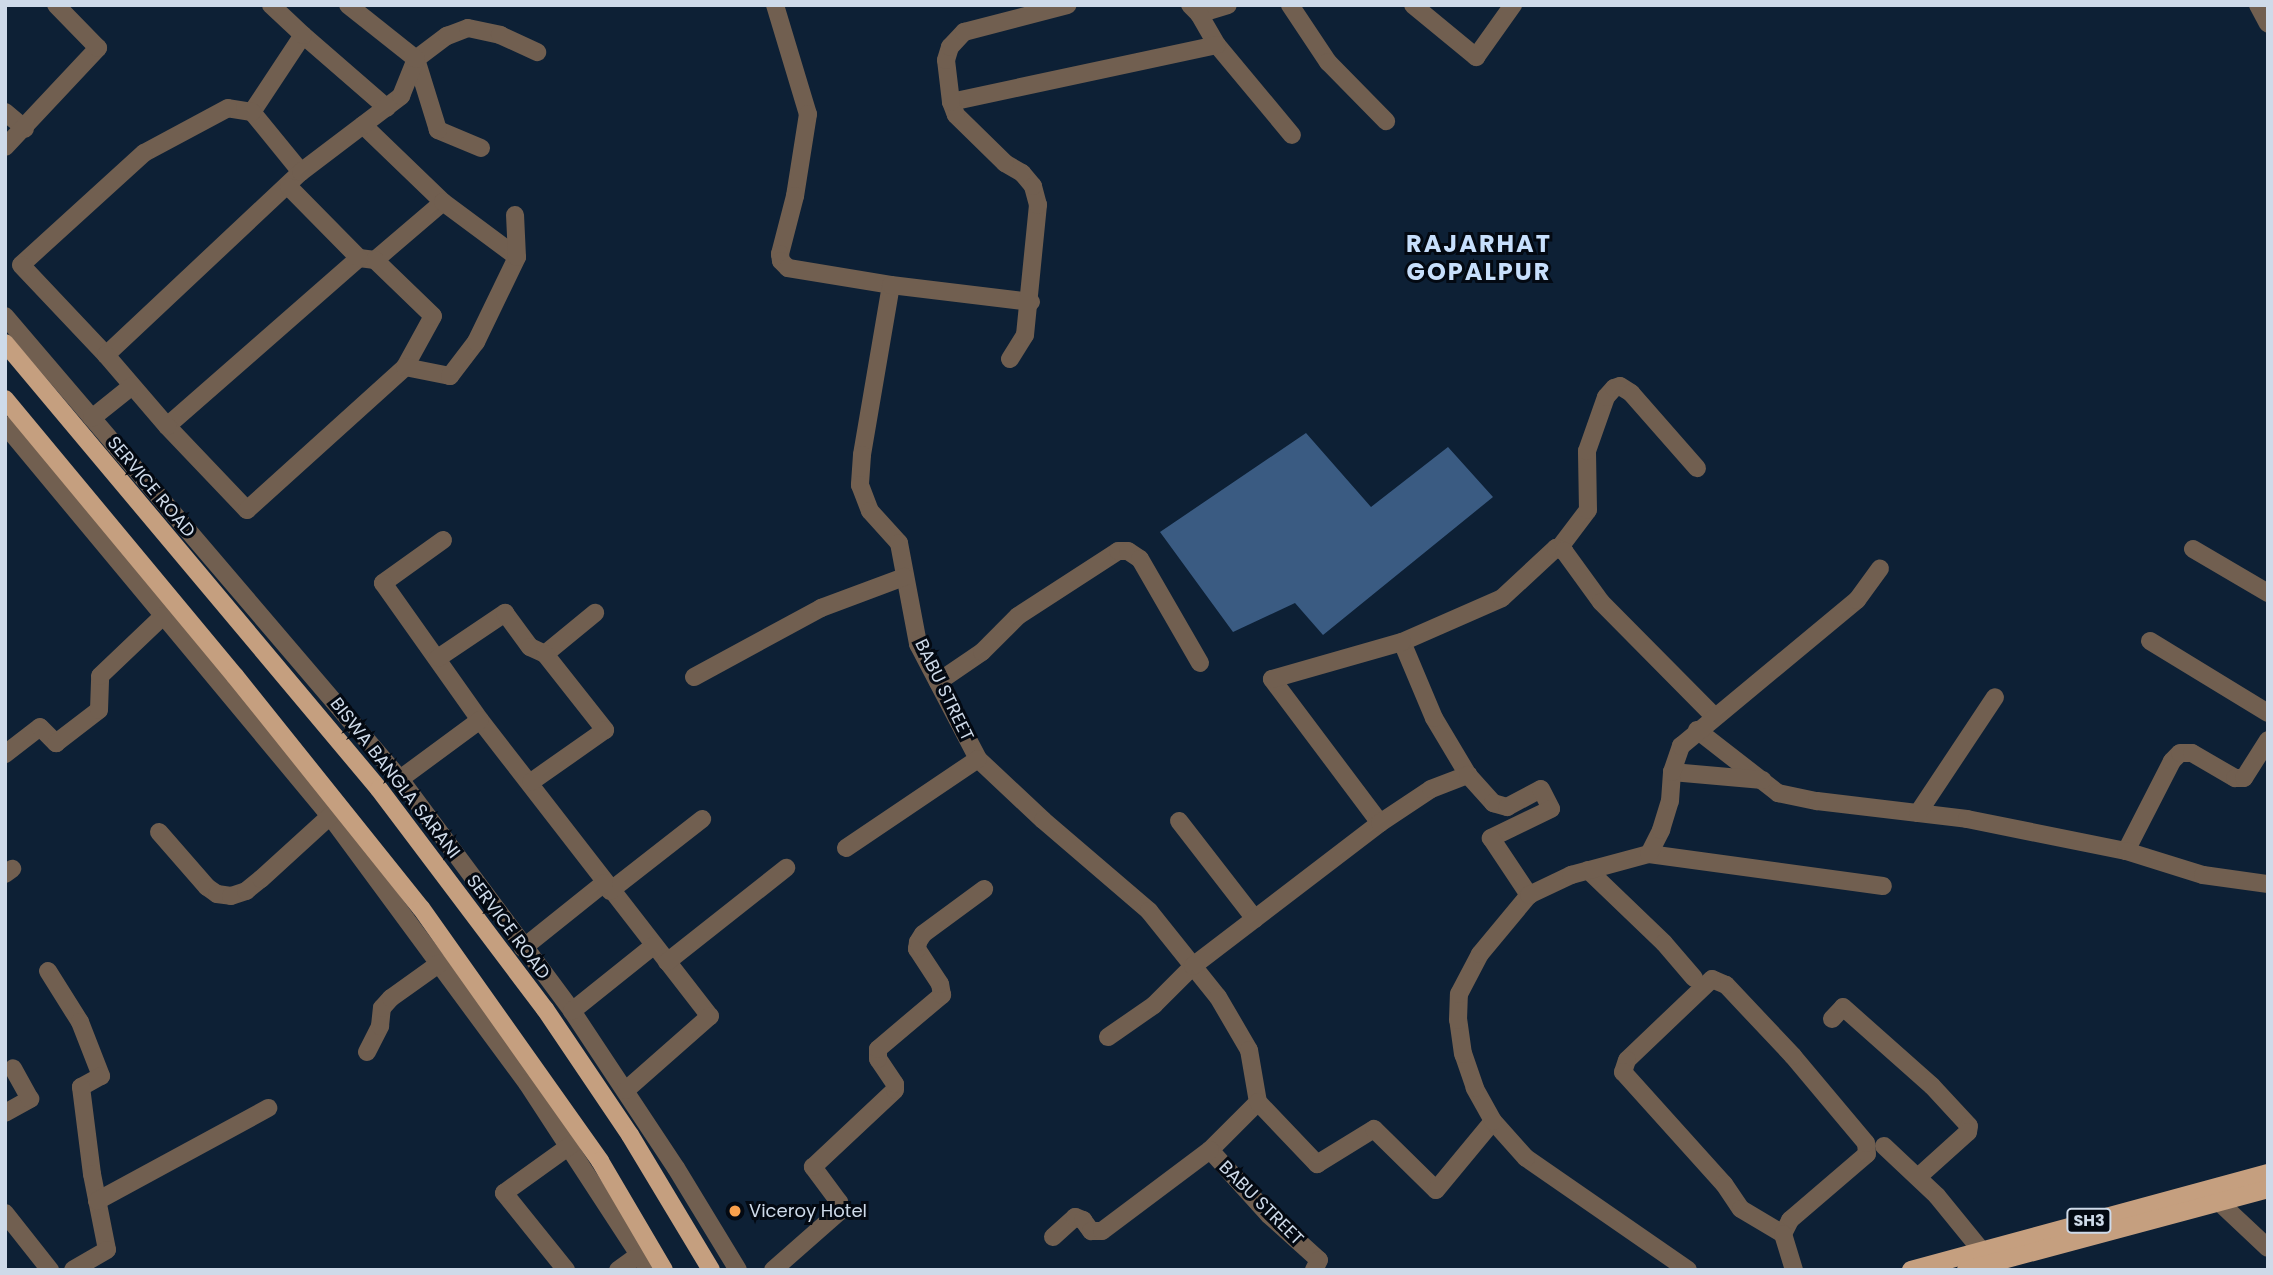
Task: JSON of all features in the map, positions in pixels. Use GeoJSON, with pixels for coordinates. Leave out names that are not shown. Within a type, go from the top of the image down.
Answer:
{"type":"FeatureCollection","features":[{"type":"Feature","properties":{"kind":"main road","name":"BISWA BANGLA SARANI"},"geometry":{"type":"LineString","coordinates":[[5,343],[379,789],[545,1009],[630,1135],[711,1270]]}},
{"type":"Feature","properties":{"kind":"main road"},"geometry":{"type":"LineString","coordinates":[[5,400],[235,676],[583,1137],[664,1270]]}},
{"type":"Feature","properties":{"kind":"main road","name":"SH3"},"geometry":{"type":"LineString","coordinates":[[1911,1270],[2268,1173]]}},
{"type":"Feature","properties":{"kind":"main road","name":"SH3"},"geometry":{"type":"LineString","coordinates":[[1966,1270],[2268,1189]]}},
{"type":"Feature","properties":{"kind":"street"},"geometry":{"type":"LineString","coordinates":[[5,147],[25,129],[98,48],[56,5]]}},
{"type":"Feature","properties":{"kind":"street"},"geometry":{"type":"LineString","coordinates":[[271,5],[387,108]]}},
{"type":"Feature","properties":{"kind":"street"},"geometry":{"type":"LineString","coordinates":[[348,5],[416,59],[438,130],[481,148]]}},
{"type":"Feature","properties":{"kind":"street"},"geometry":{"type":"LineString","coordinates":[[775,5],[808,114],[795,196],[780,254],[788,268],[891,285],[1031,302]]}},
{"type":"Feature","properties":{"kind":"street"},"geometry":{"type":"LineString","coordinates":[[1010,359],[1025,335],[1031,302],[1038,205],[1032,186],[968,129],[951,102],[946,60],[955,38],[970,30],[1068,5]]}},
{"type":"Feature","properties":{"kind":"street"},"geometry":{"type":"LineString","coordinates":[[1228,5],[1194,9],[1217,45],[1292,135]]}},
{"type":"Feature","properties":{"kind":"street"},"geometry":{"type":"LineString","coordinates":[[1290,5],[1328,62],[1385,121]]}},
{"type":"Feature","properties":{"kind":"street"},"geometry":{"type":"LineString","coordinates":[[1413,5],[1476,57],[1513,5]]}},
{"type":"Feature","properties":{"kind":"street"},"geometry":{"type":"LineString","coordinates":[[2258,5],[2268,24]]}},
{"type":"Feature","properties":{"kind":"street"},"geometry":{"type":"LineString","coordinates":[[106,355],[302,172],[401,96],[416,59],[447,36],[468,28],[499,35],[537,52]]}},
{"type":"Feature","properties":{"kind":"street"},"geometry":{"type":"LineString","coordinates":[[252,112],[303,35]]}},
{"type":"Feature","properties":{"kind":"street"},"geometry":{"type":"LineString","coordinates":[[951,102],[1217,45]]}},
{"type":"Feature","properties":{"kind":"street"},"geometry":{"type":"LineString","coordinates":[[289,187],[433,316],[405,367],[247,510],[21,265],[144,153],[228,108],[252,112],[302,172]]}},
{"type":"Feature","properties":{"kind":"street"},"geometry":{"type":"LineString","coordinates":[[5,112],[25,129]]}},
{"type":"Feature","properties":{"kind":"street"},"geometry":{"type":"LineString","coordinates":[[363,125],[443,202],[517,257]]}},
{"type":"Feature","properties":{"kind":"street"},"geometry":{"type":"LineString","coordinates":[[167,426],[367,259],[443,202]]}},
{"type":"Feature","properties":{"kind":"street"},"geometry":{"type":"LineString","coordinates":[[405,367],[450,376],[476,342],[517,257],[515,215]]}},
{"type":"Feature","properties":{"kind":"street","name":"BABU STREET"},"geometry":{"type":"LineString","coordinates":[[891,285],[862,455],[860,485],[870,511],[899,543],[918,644],[978,758],[1043,820],[1149,911],[1218,997],[1249,1050],[1258,1102],[1210,1150],[1269,1214],[1319,1260],[1314,1270]]}},
{"type":"Feature","properties":{"kind":"street","name":"SERVICE ROAD"},"geometry":{"type":"LineString","coordinates":[[5,316],[400,779],[572,1011],[626,1090],[738,1270]]}},
{"type":"Feature","properties":{"kind":"street"},"geometry":{"type":"LineString","coordinates":[[92,418],[132,386]]}},
{"type":"Feature","properties":{"kind":"street"},"geometry":{"type":"LineString","coordinates":[[1380,823],[1272,679],[1402,642],[1502,598],[1560,547],[1588,510],[1587,451],[1606,397],[1615,388],[1620,386],[1631,393],[1698,468]]}},
{"type":"Feature","properties":{"kind":"street"},"geometry":{"type":"LineString","coordinates":[[8,432],[414,914],[440,963],[527,1083],[644,1262],[618,1270]]}},
{"type":"Feature","properties":{"kind":"street"},"geometry":{"type":"LineString","coordinates":[[443,540],[383,583],[480,720],[531,782],[607,887],[710,1016],[626,1090]]}},
{"type":"Feature","properties":{"kind":"street"},"geometry":{"type":"LineString","coordinates":[[1560,547],[1601,602],[1714,716]]}},
{"type":"Feature","properties":{"kind":"street"},"geometry":{"type":"LineString","coordinates":[[2193,549],[2268,593]]}},
{"type":"Feature","properties":{"kind":"street"},"geometry":{"type":"LineString","coordinates":[[938,682],[982,652],[1018,616],[1118,551],[1128,551],[1140,559],[1200,663]]}},
{"type":"Feature","properties":{"kind":"street"},"geometry":{"type":"LineString","coordinates":[[1649,854],[1661,830],[1670,801],[1672,772],[1681,746],[1857,600],[1880,568]]}},
{"type":"Feature","properties":{"kind":"street"},"geometry":{"type":"LineString","coordinates":[[694,677],[821,608],[904,577]]}},
{"type":"Feature","properties":{"kind":"street"},"geometry":{"type":"LineString","coordinates":[[438,659],[505,613],[530,646],[545,654],[606,730],[531,782]]}},
{"type":"Feature","properties":{"kind":"street"},"geometry":{"type":"LineString","coordinates":[[545,654],[595,613]]}},
{"type":"Feature","properties":{"kind":"street"},"geometry":{"type":"LineString","coordinates":[[5,754],[40,727],[56,743],[99,710],[100,676],[163,616]]}},
{"type":"Feature","properties":{"kind":"street"},"geometry":{"type":"LineString","coordinates":[[2150,641],[2268,713]]}},
{"type":"Feature","properties":{"kind":"street"},"geometry":{"type":"LineString","coordinates":[[1402,642],[1434,718],[1468,775],[1493,803],[1507,807],[1541,789],[1551,809],[1491,838],[1529,895]]}},
{"type":"Feature","properties":{"kind":"street"},"geometry":{"type":"LineString","coordinates":[[1919,813],[1995,697]]}},
{"type":"Feature","properties":{"kind":"street"},"geometry":{"type":"LineString","coordinates":[[400,779],[480,720]]}},
{"type":"Feature","properties":{"kind":"street"},"geometry":{"type":"LineString","coordinates":[[1697,730],[1778,793],[1967,819],[2126,851],[2203,875],[2268,884]]}},
{"type":"Feature","properties":{"kind":"street"},"geometry":{"type":"LineString","coordinates":[[2126,851],[2172,761],[2180,753],[2192,753],[2235,778],[2245,778],[2268,740]]}},
{"type":"Feature","properties":{"kind":"street"},"geometry":{"type":"LineString","coordinates":[[846,848],[978,758]]}},
{"type":"Feature","properties":{"kind":"street"},"geometry":{"type":"LineString","coordinates":[[379,789],[386,764]]}},
{"type":"Feature","properties":{"kind":"street"},"geometry":{"type":"LineString","coordinates":[[1672,772],[1763,780]]}},
{"type":"Feature","properties":{"kind":"street"},"geometry":{"type":"LineString","coordinates":[[1108,1037],[1154,1005],[1193,966],[1380,823],[1431,789],[1468,775]]}},
{"type":"Feature","properties":{"kind":"street"},"geometry":{"type":"LineString","coordinates":[[159,832],[207,887],[217,894],[231,897],[246,891],[330,816]]}},
{"type":"Feature","properties":{"kind":"street"},"geometry":{"type":"LineString","coordinates":[[523,948],[702,819]]}},
{"type":"Feature","properties":{"kind":"street"},"geometry":{"type":"LineString","coordinates":[[1179,821],[1255,919]]}},
{"type":"Feature","properties":{"kind":"street"},"geometry":{"type":"LineString","coordinates":[[1688,1270],[1526,1158],[1493,1121],[1475,1088],[1464,1054],[1458,1020],[1459,994],[1480,954],[1529,895],[1587,870],[1649,854],[1883,886]]}},
{"type":"Feature","properties":{"kind":"street"},"geometry":{"type":"LineString","coordinates":[[667,962],[786,868]]}},
{"type":"Feature","properties":{"kind":"street"},"geometry":{"type":"LineString","coordinates":[[1587,870],[1664,943],[1694,978]]}},
{"type":"Feature","properties":{"kind":"street"},"geometry":{"type":"LineString","coordinates":[[774,1270],[842,1207],[813,1167],[895,1090],[895,1084],[878,1059],[878,1049],[942,995],[940,984],[917,949],[918,942],[923,934],[984,889]]}},
{"type":"Feature","properties":{"kind":"street"},"geometry":{"type":"LineString","coordinates":[[572,1011],[653,946]]}},
{"type":"Feature","properties":{"kind":"street"},"geometry":{"type":"LineString","coordinates":[[367,1052],[380,1026],[382,1009],[391,998],[440,963]]}},
{"type":"Feature","properties":{"kind":"street"},"geometry":{"type":"LineString","coordinates":[[48,971],[80,1022],[102,1076],[81,1087],[97,1201],[107,1250],[73,1270]]}},
{"type":"Feature","properties":{"kind":"street"},"geometry":{"type":"LineString","coordinates":[[1783,1234],[1790,1220],[1867,1154],[1866,1143],[1774,1036],[1726,985],[1712,979],[1627,1060],[1623,1072],[1724,1184],[1741,1209],[1783,1234],[1794,1270]]}},
{"type":"Feature","properties":{"kind":"street"},"geometry":{"type":"LineString","coordinates":[[1832,1019],[1843,1007],[1932,1086],[1969,1126],[1968,1132],[1917,1177]]}},
{"type":"Feature","properties":{"kind":"street"},"geometry":{"type":"LineString","coordinates":[[5,1113],[30,1099],[13,1068]]}},
{"type":"Feature","properties":{"kind":"street"},"geometry":{"type":"LineString","coordinates":[[1258,1102],[1317,1164],[1374,1129],[1436,1190],[1493,1121]]}},
{"type":"Feature","properties":{"kind":"street"},"geometry":{"type":"LineString","coordinates":[[97,1201],[268,1108]]}},
{"type":"Feature","properties":{"kind":"street"},"geometry":{"type":"LineString","coordinates":[[566,1270],[504,1193],[583,1137]]}},
{"type":"Feature","properties":{"kind":"street"},"geometry":{"type":"LineString","coordinates":[[1884,1146],[1965,1226],[1982,1250]]}},
{"type":"Feature","properties":{"kind":"street"},"geometry":{"type":"LineString","coordinates":[[1053,1237],[1075,1217],[1083,1220],[1091,1231],[1102,1231],[1210,1150]]}},
{"type":"Feature","properties":{"kind":"street"},"geometry":{"type":"LineString","coordinates":[[2218,1202],[2268,1248]]}},
{"type":"Feature","properties":{"kind":"street"},"geometry":{"type":"LineString","coordinates":[[5,1213],[50,1270]]}},
{"type":"Feature","properties":{"kind":"water"},"geometry":{"type":"Polygon","coordinates":[[[1306,433],[1371,507],[1448,447],[1493,497],[1323,635],[1295,603],[1233,632],[1160,532],[1306,433]]]}},
{"type":"Feature","properties":{"kind":"place","name":"Viceroy Hotel"},"geometry":{"type":"Point","coordinates":[735,1211]}},
{"type":"Feature","properties":{"kind":"district","name":"RAJARHAT GOPALPUR"},"geometry":{"type":"Point","coordinates":[1479,258]}}]}
